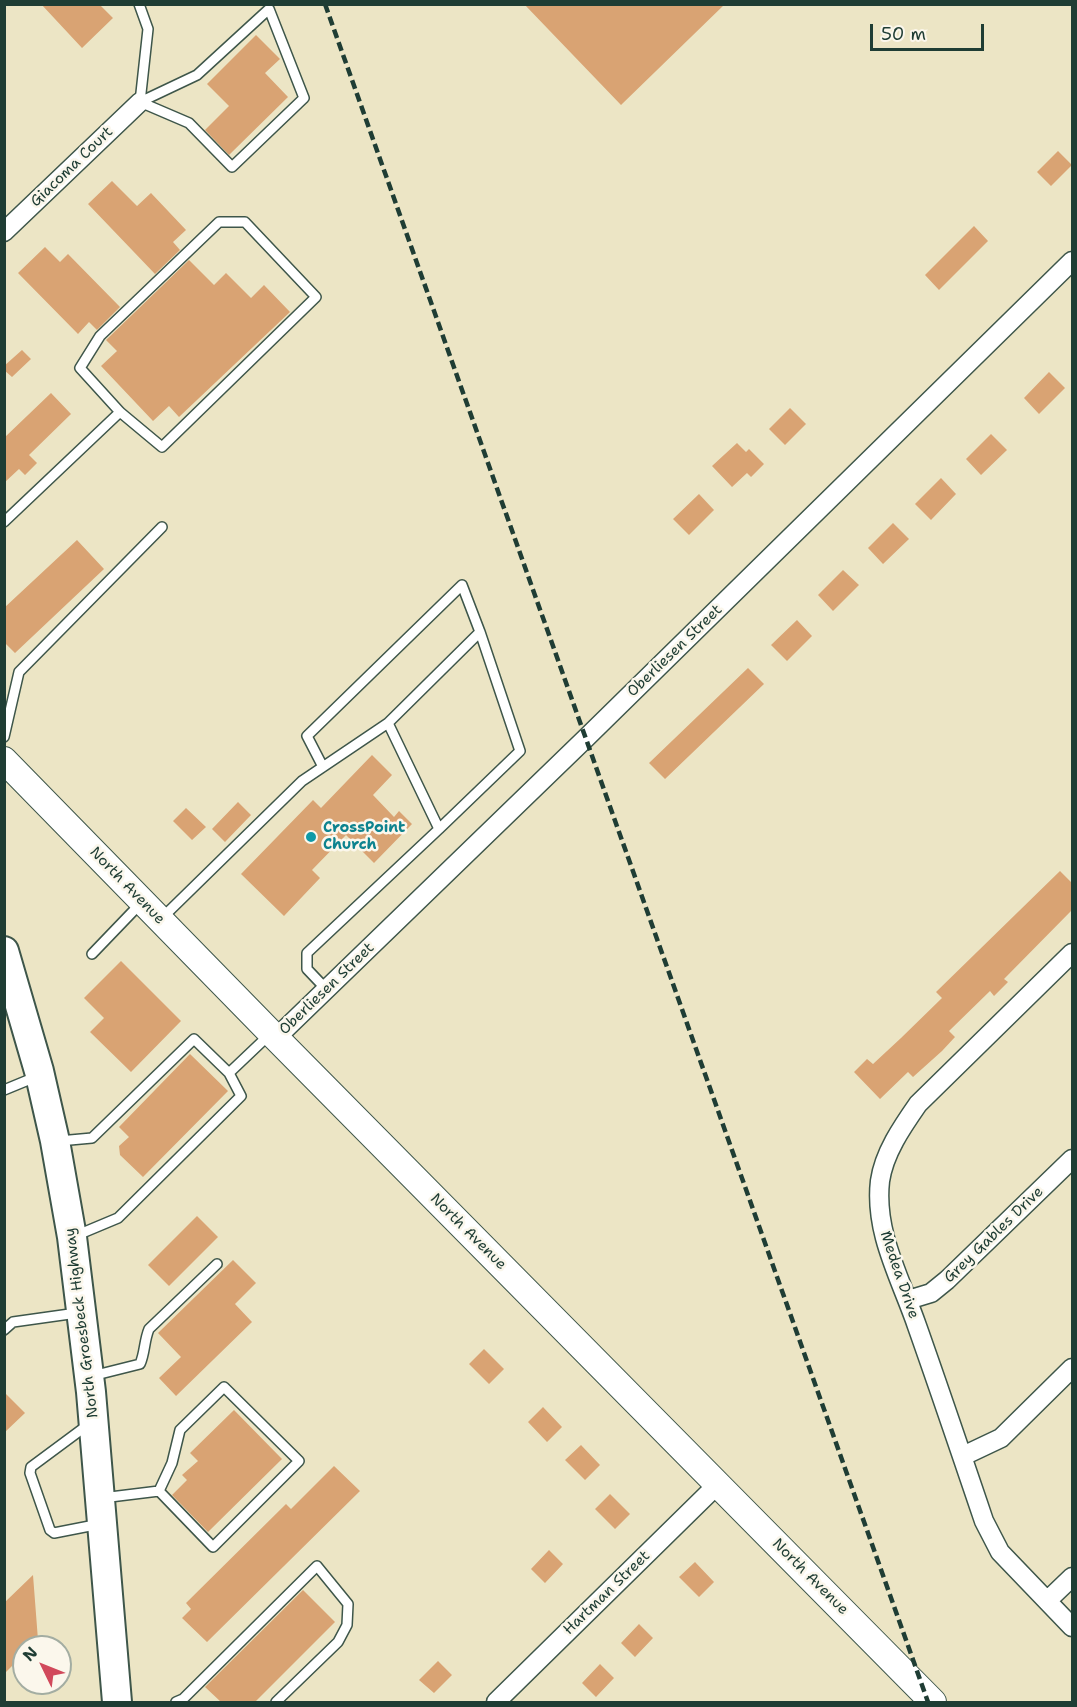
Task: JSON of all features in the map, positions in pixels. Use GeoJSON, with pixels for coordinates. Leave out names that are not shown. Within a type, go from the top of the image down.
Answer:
{"type":"FeatureCollection","features":[{"type":"Feature","properties":{"kind":"main road","name":"North Avenue"},"geometry":{"type":"LineString","coordinates":[[4,760],[933,1702]]}},
{"type":"Feature","properties":{"kind":"main road","name":"North Groesbeck Highway"},"geometry":{"type":"LineString","coordinates":[[4,951],[40,1076],[55,1141],[72,1237],[83,1312],[117,1702]]}},
{"type":"Feature","properties":{"kind":"street","name":"Giacoma Court"},"geometry":{"type":"LineString","coordinates":[[4,232],[140,102]]}},
{"type":"Feature","properties":{"kind":"street","name":"Oberliesen Street"},"geometry":{"type":"LineString","coordinates":[[273,1035],[326,989],[586,738],[1072,261]]}},
{"type":"Feature","properties":{"kind":"street","name":"Medea Drive"},"geometry":{"type":"LineString","coordinates":[[1072,953],[918,1104],[892,1145],[880,1181],[881,1223],[890,1256],[908,1300],[984,1521],[1000,1552],[1072,1627]]}},
{"type":"Feature","properties":{"kind":"street","name":"Grey Gables Drive"},"geometry":{"type":"LineString","coordinates":[[908,1300],[931,1293],[947,1280],[1072,1159]]}},
{"type":"Feature","properties":{"kind":"street"},"geometry":{"type":"LineString","coordinates":[[963,1456],[1001,1438],[1072,1368]]}},
{"type":"Feature","properties":{"kind":"street","name":"Hartman Street"},"geometry":{"type":"LineString","coordinates":[[496,1702],[718,1484]]}},
{"type":"Feature","properties":{"kind":"street"},"geometry":{"type":"LineString","coordinates":[[1047,1601],[1072,1577]]}},
{"type":"Feature","properties":{"kind":"lane"},"geometry":{"type":"LineString","coordinates":[[139,4],[148,29],[140,102]]}},
{"type":"Feature","properties":{"kind":"lane"},"geometry":{"type":"LineString","coordinates":[[269,9],[304,98],[232,167],[189,123],[140,102],[197,75],[269,9]]}},
{"type":"Feature","properties":{"kind":"lane"},"geometry":{"type":"LineString","coordinates":[[219,222],[245,222],[316,297],[162,447],[120,412],[80,368],[100,336],[219,222]]}},
{"type":"Feature","properties":{"kind":"lane"},"geometry":{"type":"LineString","coordinates":[[4,522],[120,412]]}},
{"type":"Feature","properties":{"kind":"lane"},"geometry":{"type":"LineString","coordinates":[[4,737],[19,672],[162,527]]}},
{"type":"Feature","properties":{"kind":"lane"},"geometry":{"type":"LineString","coordinates":[[323,767],[307,736],[462,585],[520,751],[307,953],[307,969],[326,989]]}},
{"type":"Feature","properties":{"kind":"lane"},"geometry":{"type":"LineString","coordinates":[[161,920],[302,781],[388,723],[480,632]]}},
{"type":"Feature","properties":{"kind":"lane"},"geometry":{"type":"LineString","coordinates":[[388,723],[439,828]]}},
{"type":"Feature","properties":{"kind":"lane"},"geometry":{"type":"LineString","coordinates":[[92,954],[142,901]]}},
{"type":"Feature","properties":{"kind":"lane"},"geometry":{"type":"LineString","coordinates":[[229,1073],[273,1035]]}},
{"type":"Feature","properties":{"kind":"lane"},"geometry":{"type":"LineString","coordinates":[[55,1141],[92,1138],[194,1038],[229,1073],[241,1096],[118,1218],[72,1237]]}},
{"type":"Feature","properties":{"kind":"lane"},"geometry":{"type":"LineString","coordinates":[[4,1090],[40,1076]]}},
{"type":"Feature","properties":{"kind":"lane"},"geometry":{"type":"LineString","coordinates":[[89,1377],[140,1364],[149,1329],[217,1264]]}},
{"type":"Feature","properties":{"kind":"lane"},"geometry":{"type":"LineString","coordinates":[[4,1330],[13,1322],[83,1312]]}},
{"type":"Feature","properties":{"kind":"lane"},"geometry":{"type":"LineString","coordinates":[[93,1420],[31,1467],[30,1473],[50,1530],[54,1533],[101,1511],[159,1491],[172,1463],[180,1430],[224,1387],[299,1461],[213,1546],[159,1491]]}},
{"type":"Feature","properties":{"kind":"lane"},"geometry":{"type":"LineString","coordinates":[[182,1701],[317,1566],[348,1604],[347,1625],[338,1642],[276,1702]]}},
{"type":"Feature","properties":{"kind":"building"},"geometry":{"type":"Polygon","coordinates":[[[41,4],[99,4],[113,18],[82,48],[41,4]]]}},
{"type":"Feature","properties":{"kind":"building"},"geometry":{"type":"Polygon","coordinates":[[[524,4],[725,4],[621,105],[524,4]]]}},
{"type":"Feature","properties":{"kind":"building"},"geometry":{"type":"Polygon","coordinates":[[[256,35],[280,59],[265,73],[288,97],[229,155],[205,130],[229,106],[207,84],[256,35]]]}},
{"type":"Feature","properties":{"kind":"building"},"geometry":{"type":"Polygon","coordinates":[[[1058,151],[1072,165],[1051,186],[1037,172],[1058,151]]]}},
{"type":"Feature","properties":{"kind":"building"},"geometry":{"type":"Polygon","coordinates":[[[112,181],[137,206],[151,193],[186,230],[173,242],[180,250],[155,274],[88,204],[112,181]]]}},
{"type":"Feature","properties":{"kind":"building"},"geometry":{"type":"Polygon","coordinates":[[[974,226],[988,241],[939,290],[925,275],[974,226]]]}},
{"type":"Feature","properties":{"kind":"building"},"geometry":{"type":"Polygon","coordinates":[[[45,247],[60,262],[68,254],[120,307],[97,330],[89,322],[78,334],[18,273],[45,247]]]}},
{"type":"Feature","properties":{"kind":"building"},"geometry":{"type":"Polygon","coordinates":[[[189,260],[214,285],[226,273],[251,298],[264,285],[290,312],[179,417],[169,406],[153,421],[101,366],[117,351],[106,340],[189,260]]]}},
{"type":"Feature","properties":{"kind":"building"},"geometry":{"type":"Polygon","coordinates":[[[22,350],[31,359],[12,377],[4,370],[4,366],[22,350]]]}},
{"type":"Feature","properties":{"kind":"building"},"geometry":{"type":"Polygon","coordinates":[[[1049,372],[1065,388],[1039,414],[1024,398],[1049,372]]]}},
{"type":"Feature","properties":{"kind":"building"},"geometry":{"type":"Polygon","coordinates":[[[51,393],[71,414],[29,455],[37,463],[25,475],[19,469],[4,483],[4,438],[51,393]]]}},
{"type":"Feature","properties":{"kind":"building"},"geometry":{"type":"Polygon","coordinates":[[[790,408],[806,424],[785,445],[769,429],[790,408]]]}},
{"type":"Feature","properties":{"kind":"building"},"geometry":{"type":"Polygon","coordinates":[[[991,434],[1007,450],[981,475],[966,459],[991,434]]]}},
{"type":"Feature","properties":{"kind":"building"},"geometry":{"type":"Polygon","coordinates":[[[737,443],[746,452],[749,449],[764,464],[751,477],[747,473],[732,487],[712,466],[737,443]]]}},
{"type":"Feature","properties":{"kind":"building"},"geometry":{"type":"Polygon","coordinates":[[[941,478],[956,494],[931,520],[915,504],[941,478]]]}},
{"type":"Feature","properties":{"kind":"building"},"geometry":{"type":"Polygon","coordinates":[[[699,494],[714,510],[689,535],[673,519],[699,494]]]}},
{"type":"Feature","properties":{"kind":"building"},"geometry":{"type":"Polygon","coordinates":[[[893,523],[909,539],[883,564],[868,548],[893,523]]]}},
{"type":"Feature","properties":{"kind":"building"},"geometry":{"type":"Polygon","coordinates":[[[77,540],[104,569],[15,653],[4,642],[4,608],[77,540]]]}},
{"type":"Feature","properties":{"kind":"building"},"geometry":{"type":"Polygon","coordinates":[[[843,570],[859,585],[833,611],[818,595],[843,570]]]}},
{"type":"Feature","properties":{"kind":"building"},"geometry":{"type":"Polygon","coordinates":[[[797,620],[812,636],[787,661],[771,645],[797,620]]]}},
{"type":"Feature","properties":{"kind":"building"},"geometry":{"type":"Polygon","coordinates":[[[748,668],[764,684],[665,779],[649,763],[748,668]]]}},
{"type":"Feature","properties":{"kind":"building","name":"CrossPoint Church"},"geometry":{"type":"Polygon","coordinates":[[[372,755],[392,775],[373,795],[394,817],[399,811],[412,824],[374,863],[346,835],[312,870],[320,878],[284,916],[241,874],[313,800],[321,808],[372,755]]]}},
{"type":"Feature","properties":{"kind":"building"},"geometry":{"type":"Polygon","coordinates":[[[238,802],[251,815],[225,842],[212,829],[238,802]]]}},
{"type":"Feature","properties":{"kind":"building"},"geometry":{"type":"Polygon","coordinates":[[[186,808],[206,827],[192,840],[173,821],[186,808]]]}},
{"type":"Feature","properties":{"kind":"building"},"geometry":{"type":"Polygon","coordinates":[[[1060,871],[1072,883],[1072,910],[1004,979],[1008,982],[994,996],[990,991],[949,1031],[955,1037],[942,1051],[913,1077],[908,1072],[880,1099],[854,1072],[867,1059],[873,1064],[942,998],[936,992],[1060,871]]]}},
{"type":"Feature","properties":{"kind":"building"},"geometry":{"type":"Polygon","coordinates":[[[121,961],[181,1021],[131,1072],[90,1032],[104,1018],[84,998],[121,961]]]}},
{"type":"Feature","properties":{"kind":"building"},"geometry":{"type":"Polygon","coordinates":[[[190,1054],[228,1091],[143,1177],[120,1155],[119,1146],[129,1137],[119,1127],[190,1054]]]}},
{"type":"Feature","properties":{"kind":"building"},"geometry":{"type":"Polygon","coordinates":[[[197,1216],[218,1237],[169,1286],[148,1265],[197,1216]]]}},
{"type":"Feature","properties":{"kind":"building"},"geometry":{"type":"Polygon","coordinates":[[[233,1260],[256,1283],[235,1304],[252,1322],[176,1396],[159,1378],[181,1357],[158,1333],[233,1260]]]}},
{"type":"Feature","properties":{"kind":"building"},"geometry":{"type":"Polygon","coordinates":[[[484,1349],[504,1369],[489,1384],[469,1364],[484,1349]]]}},
{"type":"Feature","properties":{"kind":"building"},"geometry":{"type":"Polygon","coordinates":[[[4,1392],[25,1413],[4,1433],[4,1392]]]}},
{"type":"Feature","properties":{"kind":"building"},"geometry":{"type":"Polygon","coordinates":[[[543,1407],[562,1427],[547,1442],[528,1422],[543,1407]]]}},
{"type":"Feature","properties":{"kind":"building"},"geometry":{"type":"Polygon","coordinates":[[[234,1410],[282,1459],[208,1532],[172,1495],[187,1480],[182,1475],[198,1461],[190,1453],[234,1410]]]}},
{"type":"Feature","properties":{"kind":"building"},"geometry":{"type":"Polygon","coordinates":[[[581,1445],[600,1465],[585,1480],[565,1460],[581,1445]]]}},
{"type":"Feature","properties":{"kind":"building"},"geometry":{"type":"Polygon","coordinates":[[[334,1466],[360,1491],[207,1642],[182,1618],[191,1609],[186,1603],[286,1504],[291,1509],[334,1466]]]}},
{"type":"Feature","properties":{"kind":"building"},"geometry":{"type":"Polygon","coordinates":[[[610,1494],[630,1514],[615,1529],[595,1509],[610,1494]]]}},
{"type":"Feature","properties":{"kind":"building"},"geometry":{"type":"Polygon","coordinates":[[[549,1550],[563,1564],[545,1583],[531,1569],[549,1550]]]}},
{"type":"Feature","properties":{"kind":"building"},"geometry":{"type":"Polygon","coordinates":[[[695,1562],[714,1582],[699,1597],[679,1577],[695,1562]]]}},
{"type":"Feature","properties":{"kind":"building"},"geometry":{"type":"Polygon","coordinates":[[[33,1575],[38,1635],[12,1635],[12,1666],[4,1674],[4,1603],[33,1575]]]}},
{"type":"Feature","properties":{"kind":"building"},"geometry":{"type":"Polygon","coordinates":[[[303,1590],[335,1622],[255,1702],[221,1702],[205,1687],[303,1590]]]}},
{"type":"Feature","properties":{"kind":"building"},"geometry":{"type":"Polygon","coordinates":[[[639,1624],[653,1638],[635,1657],[621,1643],[639,1624]]]}},
{"type":"Feature","properties":{"kind":"building"},"geometry":{"type":"Polygon","coordinates":[[[438,1661],[452,1675],[434,1693],[419,1680],[438,1661]]]}},
{"type":"Feature","properties":{"kind":"building"},"geometry":{"type":"Polygon","coordinates":[[[600,1664],[614,1678],[596,1697],[582,1683],[600,1664]]]}},
{"type":"Feature","properties":{"kind":"railway"},"geometry":{"type":"LineString","coordinates":[[325,4],[928,1702]]}},
{"type":"Feature","properties":{"kind":"place","name":"CrossPoint Church"},"geometry":{"type":"Point","coordinates":[311,837]}}]}
